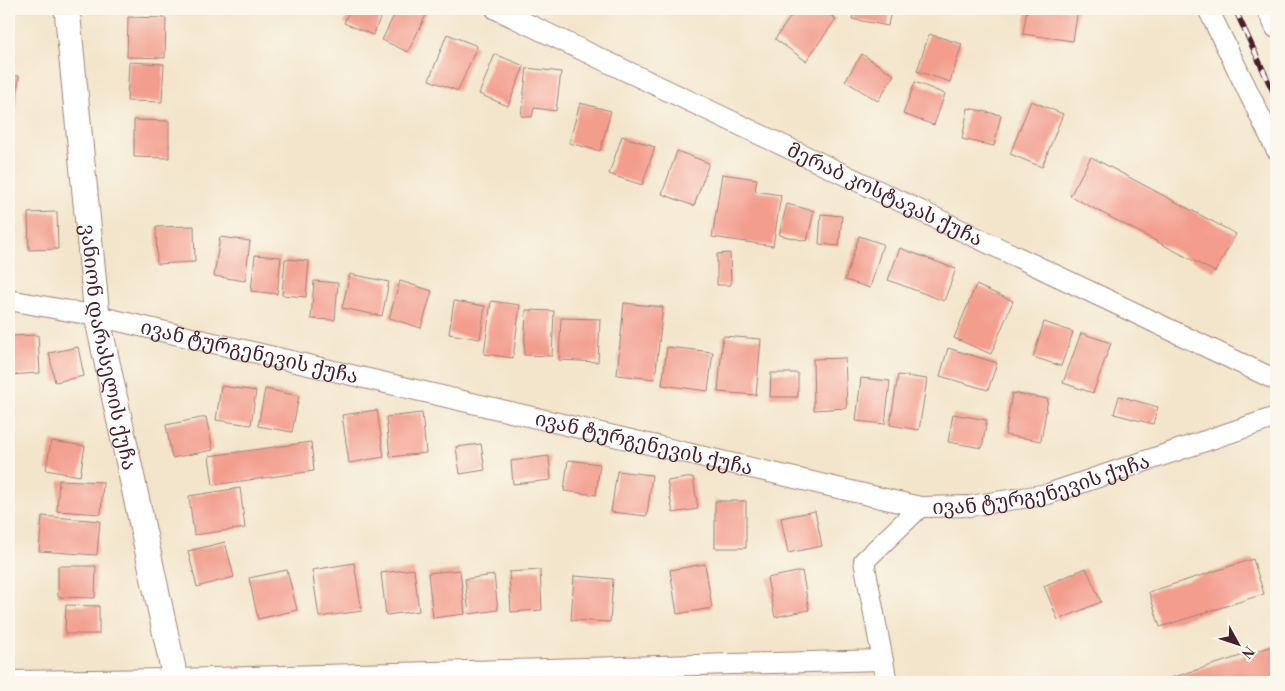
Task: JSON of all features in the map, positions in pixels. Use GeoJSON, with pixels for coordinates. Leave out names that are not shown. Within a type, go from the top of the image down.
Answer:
{"type":"FeatureCollection","features":[{"type":"Feature","properties":{"kind":"street","name":"ვანიონ დარასელის ქუჩა"},"geometry":{"type":"LineString","coordinates":[[67,9],[97,316],[175,680]]}},
{"type":"Feature","properties":{"kind":"street"},"geometry":{"type":"LineString","coordinates":[[1208,9],[1276,149]]}},
{"type":"Feature","properties":{"kind":"street"},"geometry":{"type":"LineString","coordinates":[[1267,9],[1276,28]]}},
{"type":"Feature","properties":{"kind":"street","name":"მერაბ კოსტავას ქუჩა"},"geometry":{"type":"LineString","coordinates":[[505,11],[1276,380]]}},
{"type":"Feature","properties":{"kind":"street","name":"ივან ტურგენევის ქუჩა"},"geometry":{"type":"LineString","coordinates":[[9,300],[97,316],[920,507],[970,506],[1048,494],[1276,417]]}},
{"type":"Feature","properties":{"kind":"street"},"geometry":{"type":"LineString","coordinates":[[887,682],[864,560],[920,507]]}},
{"type":"Feature","properties":{"kind":"street"},"geometry":{"type":"LineString","coordinates":[[9,681],[175,680],[882,660]]}},
{"type":"Feature","properties":{"kind":"building"},"geometry":{"type":"Polygon","coordinates":[[[350,9],[384,9],[373,35],[344,23],[350,9]]]}},
{"type":"Feature","properties":{"kind":"building"},"geometry":{"type":"Polygon","coordinates":[[[397,9],[418,9],[427,13],[408,52],[382,40],[397,9]]]}},
{"type":"Feature","properties":{"kind":"building"},"geometry":{"type":"Polygon","coordinates":[[[796,9],[822,9],[836,19],[806,61],[775,39],[796,9]]]}},
{"type":"Feature","properties":{"kind":"building"},"geometry":{"type":"Polygon","coordinates":[[[854,9],[891,9],[888,26],[852,19],[854,9]]]}},
{"type":"Feature","properties":{"kind":"building"},"geometry":{"type":"Polygon","coordinates":[[[1027,9],[1078,9],[1073,41],[1023,34],[1027,9]]]}},
{"type":"Feature","properties":{"kind":"building"},"geometry":{"type":"Polygon","coordinates":[[[128,17],[166,18],[165,58],[127,57],[128,17]]]}},
{"type":"Feature","properties":{"kind":"building"},"geometry":{"type":"Polygon","coordinates":[[[447,34],[477,46],[458,91],[429,80],[447,34]]]}},
{"type":"Feature","properties":{"kind":"building"},"geometry":{"type":"Polygon","coordinates":[[[929,34],[962,44],[950,82],[917,71],[929,34]]]}},
{"type":"Feature","properties":{"kind":"building"},"geometry":{"type":"Polygon","coordinates":[[[495,54],[524,66],[508,106],[479,94],[495,54]]]}},
{"type":"Feature","properties":{"kind":"building"},"geometry":{"type":"Polygon","coordinates":[[[862,54],[894,75],[878,101],[845,81],[862,54]]]}},
{"type":"Feature","properties":{"kind":"building"},"geometry":{"type":"Polygon","coordinates":[[[129,62],[164,64],[162,102],[127,101],[129,62]]]}},
{"type":"Feature","properties":{"kind":"building"},"geometry":{"type":"Polygon","coordinates":[[[527,68],[561,72],[556,111],[534,108],[532,117],[521,116],[527,68]]]}},
{"type":"Feature","properties":{"kind":"building"},"geometry":{"type":"Polygon","coordinates":[[[9,75],[19,76],[15,113],[9,113],[9,75]]]}},
{"type":"Feature","properties":{"kind":"building"},"geometry":{"type":"Polygon","coordinates":[[[915,82],[945,94],[934,125],[903,114],[915,82]]]}},
{"type":"Feature","properties":{"kind":"building"},"geometry":{"type":"Polygon","coordinates":[[[1031,101],[1063,114],[1042,167],[1010,154],[1031,101]]]}},
{"type":"Feature","properties":{"kind":"building"},"geometry":{"type":"Polygon","coordinates":[[[580,103],[611,111],[600,151],[569,143],[580,103]]]}},
{"type":"Feature","properties":{"kind":"building"},"geometry":{"type":"Polygon","coordinates":[[[968,108],[1001,115],[994,146],[962,139],[968,108]]]}},
{"type":"Feature","properties":{"kind":"building"},"geometry":{"type":"Polygon","coordinates":[[[9,120],[14,121],[10,143],[9,143],[9,120]]]}},
{"type":"Feature","properties":{"kind":"building"},"geometry":{"type":"Polygon","coordinates":[[[134,120],[169,121],[169,158],[134,157],[134,120]]]}},
{"type":"Feature","properties":{"kind":"building"},"geometry":{"type":"Polygon","coordinates":[[[622,136],[655,147],[642,185],[609,174],[622,136]]]}},
{"type":"Feature","properties":{"kind":"building"},"geometry":{"type":"Polygon","coordinates":[[[677,151],[709,163],[694,206],[662,194],[677,151]]]}},
{"type":"Feature","properties":{"kind":"building"},"geometry":{"type":"Polygon","coordinates":[[[1091,157],[1236,234],[1215,272],[1070,196],[1091,157]]]}},
{"type":"Feature","properties":{"kind":"building"},"geometry":{"type":"Polygon","coordinates":[[[722,174],[757,179],[755,191],[781,195],[773,246],[712,237],[722,174]]]}},
{"type":"Feature","properties":{"kind":"building"},"geometry":{"type":"Polygon","coordinates":[[[787,204],[814,211],[807,241],[779,235],[787,204]]]}},
{"type":"Feature","properties":{"kind":"building"},"geometry":{"type":"Polygon","coordinates":[[[57,212],[58,249],[29,250],[28,213],[57,212]]]}},
{"type":"Feature","properties":{"kind":"building"},"geometry":{"type":"Polygon","coordinates":[[[821,214],[842,216],[839,246],[819,244],[821,214]]]}},
{"type":"Feature","properties":{"kind":"building"},"geometry":{"type":"Polygon","coordinates":[[[194,226],[195,262],[157,264],[156,227],[194,226]]]}},
{"type":"Feature","properties":{"kind":"building"},"geometry":{"type":"Polygon","coordinates":[[[859,236],[883,244],[870,288],[845,280],[859,236]]]}},
{"type":"Feature","properties":{"kind":"building"},"geometry":{"type":"Polygon","coordinates":[[[220,237],[250,241],[245,281],[214,276],[220,237]]]}},
{"type":"Feature","properties":{"kind":"building"},"geometry":{"type":"Polygon","coordinates":[[[900,248],[956,269],[944,301],[888,280],[900,248]]]}},
{"type":"Feature","properties":{"kind":"building"},"geometry":{"type":"Polygon","coordinates":[[[730,253],[731,285],[717,285],[717,254],[730,253]]]}},
{"type":"Feature","properties":{"kind":"building"},"geometry":{"type":"Polygon","coordinates":[[[255,255],[281,257],[277,294],[251,291],[255,255]]]}},
{"type":"Feature","properties":{"kind":"building"},"geometry":{"type":"Polygon","coordinates":[[[285,259],[309,261],[306,297],[282,295],[285,259]]]}},
{"type":"Feature","properties":{"kind":"building"},"geometry":{"type":"Polygon","coordinates":[[[350,274],[389,282],[382,316],[342,308],[350,274]]]}},
{"type":"Feature","properties":{"kind":"building"},"geometry":{"type":"Polygon","coordinates":[[[314,281],[338,283],[335,320],[311,319],[314,281]]]}},
{"type":"Feature","properties":{"kind":"building"},"geometry":{"type":"Polygon","coordinates":[[[400,281],[432,291],[421,328],[389,318],[400,281]]]}},
{"type":"Feature","properties":{"kind":"building"},"geometry":{"type":"Polygon","coordinates":[[[976,285],[1013,301],[991,354],[954,338],[976,285]]]}},
{"type":"Feature","properties":{"kind":"building"},"geometry":{"type":"Polygon","coordinates":[[[454,301],[485,306],[480,339],[449,334],[454,301]]]}},
{"type":"Feature","properties":{"kind":"building"},"geometry":{"type":"Polygon","coordinates":[[[491,301],[520,305],[513,358],[484,354],[491,301]]]}},
{"type":"Feature","properties":{"kind":"building"},"geometry":{"type":"Polygon","coordinates":[[[624,303],[663,307],[655,379],[617,375],[624,303]]]}},
{"type":"Feature","properties":{"kind":"building"},"geometry":{"type":"Polygon","coordinates":[[[526,310],[554,311],[552,356],[524,355],[526,310]]]}},
{"type":"Feature","properties":{"kind":"building"},"geometry":{"type":"Polygon","coordinates":[[[561,318],[600,319],[598,362],[559,360],[561,318]]]}},
{"type":"Feature","properties":{"kind":"building"},"geometry":{"type":"Polygon","coordinates":[[[1044,322],[1073,332],[1061,366],[1033,357],[1044,322]]]}},
{"type":"Feature","properties":{"kind":"building"},"geometry":{"type":"Polygon","coordinates":[[[1081,333],[1111,343],[1093,393],[1063,383],[1081,333]]]}},
{"type":"Feature","properties":{"kind":"building"},"geometry":{"type":"Polygon","coordinates":[[[38,335],[40,373],[9,375],[9,336],[38,335]]]}},
{"type":"Feature","properties":{"kind":"building"},"geometry":{"type":"Polygon","coordinates":[[[723,336],[761,339],[756,395],[718,392],[723,336]]]}},
{"type":"Feature","properties":{"kind":"building"},"geometry":{"type":"Polygon","coordinates":[[[78,347],[84,376],[55,382],[49,353],[78,347]]]}},
{"type":"Feature","properties":{"kind":"building"},"geometry":{"type":"Polygon","coordinates":[[[667,347],[713,352],[708,391],[662,385],[667,347]]]}},
{"type":"Feature","properties":{"kind":"building"},"geometry":{"type":"Polygon","coordinates":[[[948,348],[997,363],[988,390],[940,376],[948,348]]]}},
{"type":"Feature","properties":{"kind":"building"},"geometry":{"type":"Polygon","coordinates":[[[845,358],[847,408],[814,410],[813,359],[845,358]]]}},
{"type":"Feature","properties":{"kind":"building"},"geometry":{"type":"Polygon","coordinates":[[[771,373],[798,373],[798,397],[770,397],[771,373]]]}},
{"type":"Feature","properties":{"kind":"building"},"geometry":{"type":"Polygon","coordinates":[[[898,375],[927,379],[919,430],[890,425],[898,375]]]}},
{"type":"Feature","properties":{"kind":"building"},"geometry":{"type":"Polygon","coordinates":[[[861,378],[890,381],[885,424],[856,421],[861,378]]]}},
{"type":"Feature","properties":{"kind":"building"},"geometry":{"type":"Polygon","coordinates":[[[221,386],[256,391],[251,425],[216,420],[221,386]]]}},
{"type":"Feature","properties":{"kind":"building"},"geometry":{"type":"Polygon","coordinates":[[[265,389],[299,396],[292,432],[258,426],[265,389]]]}},
{"type":"Feature","properties":{"kind":"building"},"geometry":{"type":"Polygon","coordinates":[[[1012,393],[1048,399],[1041,441],[1005,435],[1012,393]]]}},
{"type":"Feature","properties":{"kind":"building"},"geometry":{"type":"Polygon","coordinates":[[[1119,396],[1158,407],[1153,424],[1114,414],[1119,396]]]}},
{"type":"Feature","properties":{"kind":"building"},"geometry":{"type":"Polygon","coordinates":[[[377,410],[384,457],[349,463],[342,415],[377,410]]]}},
{"type":"Feature","properties":{"kind":"building"},"geometry":{"type":"Polygon","coordinates":[[[422,413],[426,453],[390,457],[386,417],[422,413]]]}},
{"type":"Feature","properties":{"kind":"building"},"geometry":{"type":"Polygon","coordinates":[[[953,414],[987,420],[982,448],[948,442],[953,414]]]}},
{"type":"Feature","properties":{"kind":"building"},"geometry":{"type":"Polygon","coordinates":[[[206,417],[213,450],[172,458],[166,425],[206,417]]]}},
{"type":"Feature","properties":{"kind":"building"},"geometry":{"type":"Polygon","coordinates":[[[51,441],[85,446],[80,476],[46,470],[51,441]]]}},
{"type":"Feature","properties":{"kind":"building"},"geometry":{"type":"Polygon","coordinates":[[[311,442],[314,471],[213,485],[209,456],[311,442]]]}},
{"type":"Feature","properties":{"kind":"building"},"geometry":{"type":"Polygon","coordinates":[[[481,444],[485,470],[460,474],[456,447],[481,444]]]}},
{"type":"Feature","properties":{"kind":"building"},"geometry":{"type":"Polygon","coordinates":[[[549,456],[551,480],[513,484],[511,461],[549,456]]]}},
{"type":"Feature","properties":{"kind":"building"},"geometry":{"type":"Polygon","coordinates":[[[568,460],[600,464],[596,495],[564,491],[568,460]]]}},
{"type":"Feature","properties":{"kind":"building"},"geometry":{"type":"Polygon","coordinates":[[[617,471],[652,475],[647,516],[611,512],[617,471]]]}},
{"type":"Feature","properties":{"kind":"building"},"geometry":{"type":"Polygon","coordinates":[[[693,477],[698,509],[673,513],[667,481],[693,477]]]}},
{"type":"Feature","properties":{"kind":"building"},"geometry":{"type":"Polygon","coordinates":[[[59,480],[103,482],[101,514],[57,511],[59,480]]]}},
{"type":"Feature","properties":{"kind":"building"},"geometry":{"type":"Polygon","coordinates":[[[240,488],[245,528],[194,535],[189,496],[240,488]]]}},
{"type":"Feature","properties":{"kind":"building"},"geometry":{"type":"Polygon","coordinates":[[[715,501],[746,501],[746,548],[715,548],[715,501]]]}},
{"type":"Feature","properties":{"kind":"building"},"geometry":{"type":"Polygon","coordinates":[[[815,511],[822,546],[788,553],[781,518],[815,511]]]}},
{"type":"Feature","properties":{"kind":"building"},"geometry":{"type":"Polygon","coordinates":[[[42,516],[100,521],[97,555],[39,551],[42,516]]]}},
{"type":"Feature","properties":{"kind":"building"},"geometry":{"type":"Polygon","coordinates":[[[225,542],[234,577],[197,587],[188,551],[225,542]]]}},
{"type":"Feature","properties":{"kind":"building"},"geometry":{"type":"Polygon","coordinates":[[[1253,559],[1264,594],[1160,627],[1149,592],[1253,559]]]}},
{"type":"Feature","properties":{"kind":"building"},"geometry":{"type":"Polygon","coordinates":[[[354,563],[362,611],[319,617],[312,570],[354,563]]]}},
{"type":"Feature","properties":{"kind":"building"},"geometry":{"type":"Polygon","coordinates":[[[705,564],[712,608],[677,614],[670,570],[705,564]]]}},
{"type":"Feature","properties":{"kind":"building"},"geometry":{"type":"Polygon","coordinates":[[[58,566],[96,566],[95,598],[58,597],[58,566]]]}},
{"type":"Feature","properties":{"kind":"building"},"geometry":{"type":"Polygon","coordinates":[[[1086,568],[1101,602],[1058,620],[1044,586],[1086,568]]]}},
{"type":"Feature","properties":{"kind":"building"},"geometry":{"type":"Polygon","coordinates":[[[414,569],[419,611],[386,615],[381,573],[414,569]]]}},
{"type":"Feature","properties":{"kind":"building"},"geometry":{"type":"Polygon","coordinates":[[[287,570],[297,610],[258,619],[249,578],[287,570]]]}},
{"type":"Feature","properties":{"kind":"building"},"geometry":{"type":"Polygon","coordinates":[[[460,570],[465,614],[433,618],[428,573],[460,570]]]}},
{"type":"Feature","properties":{"kind":"building"},"geometry":{"type":"Polygon","coordinates":[[[540,570],[542,610],[511,612],[509,572],[540,570]]]}},
{"type":"Feature","properties":{"kind":"building"},"geometry":{"type":"Polygon","coordinates":[[[802,571],[809,610],[775,617],[767,578],[802,571]]]}},
{"type":"Feature","properties":{"kind":"building"},"geometry":{"type":"Polygon","coordinates":[[[494,575],[498,610],[469,614],[465,579],[494,575]]]}},
{"type":"Feature","properties":{"kind":"building"},"geometry":{"type":"Polygon","coordinates":[[[574,576],[613,579],[610,622],[571,620],[574,576]]]}},
{"type":"Feature","properties":{"kind":"building"},"geometry":{"type":"Polygon","coordinates":[[[66,605],[99,606],[99,634],[65,634],[66,605]]]}},
{"type":"Feature","properties":{"kind":"building"},"geometry":{"type":"Polygon","coordinates":[[[1276,645],[1276,682],[1158,682],[1276,645]]]}},
{"type":"Feature","properties":{"kind":"railway"},"geometry":{"type":"LineString","coordinates":[[1235,9],[1276,98]]}}]}
